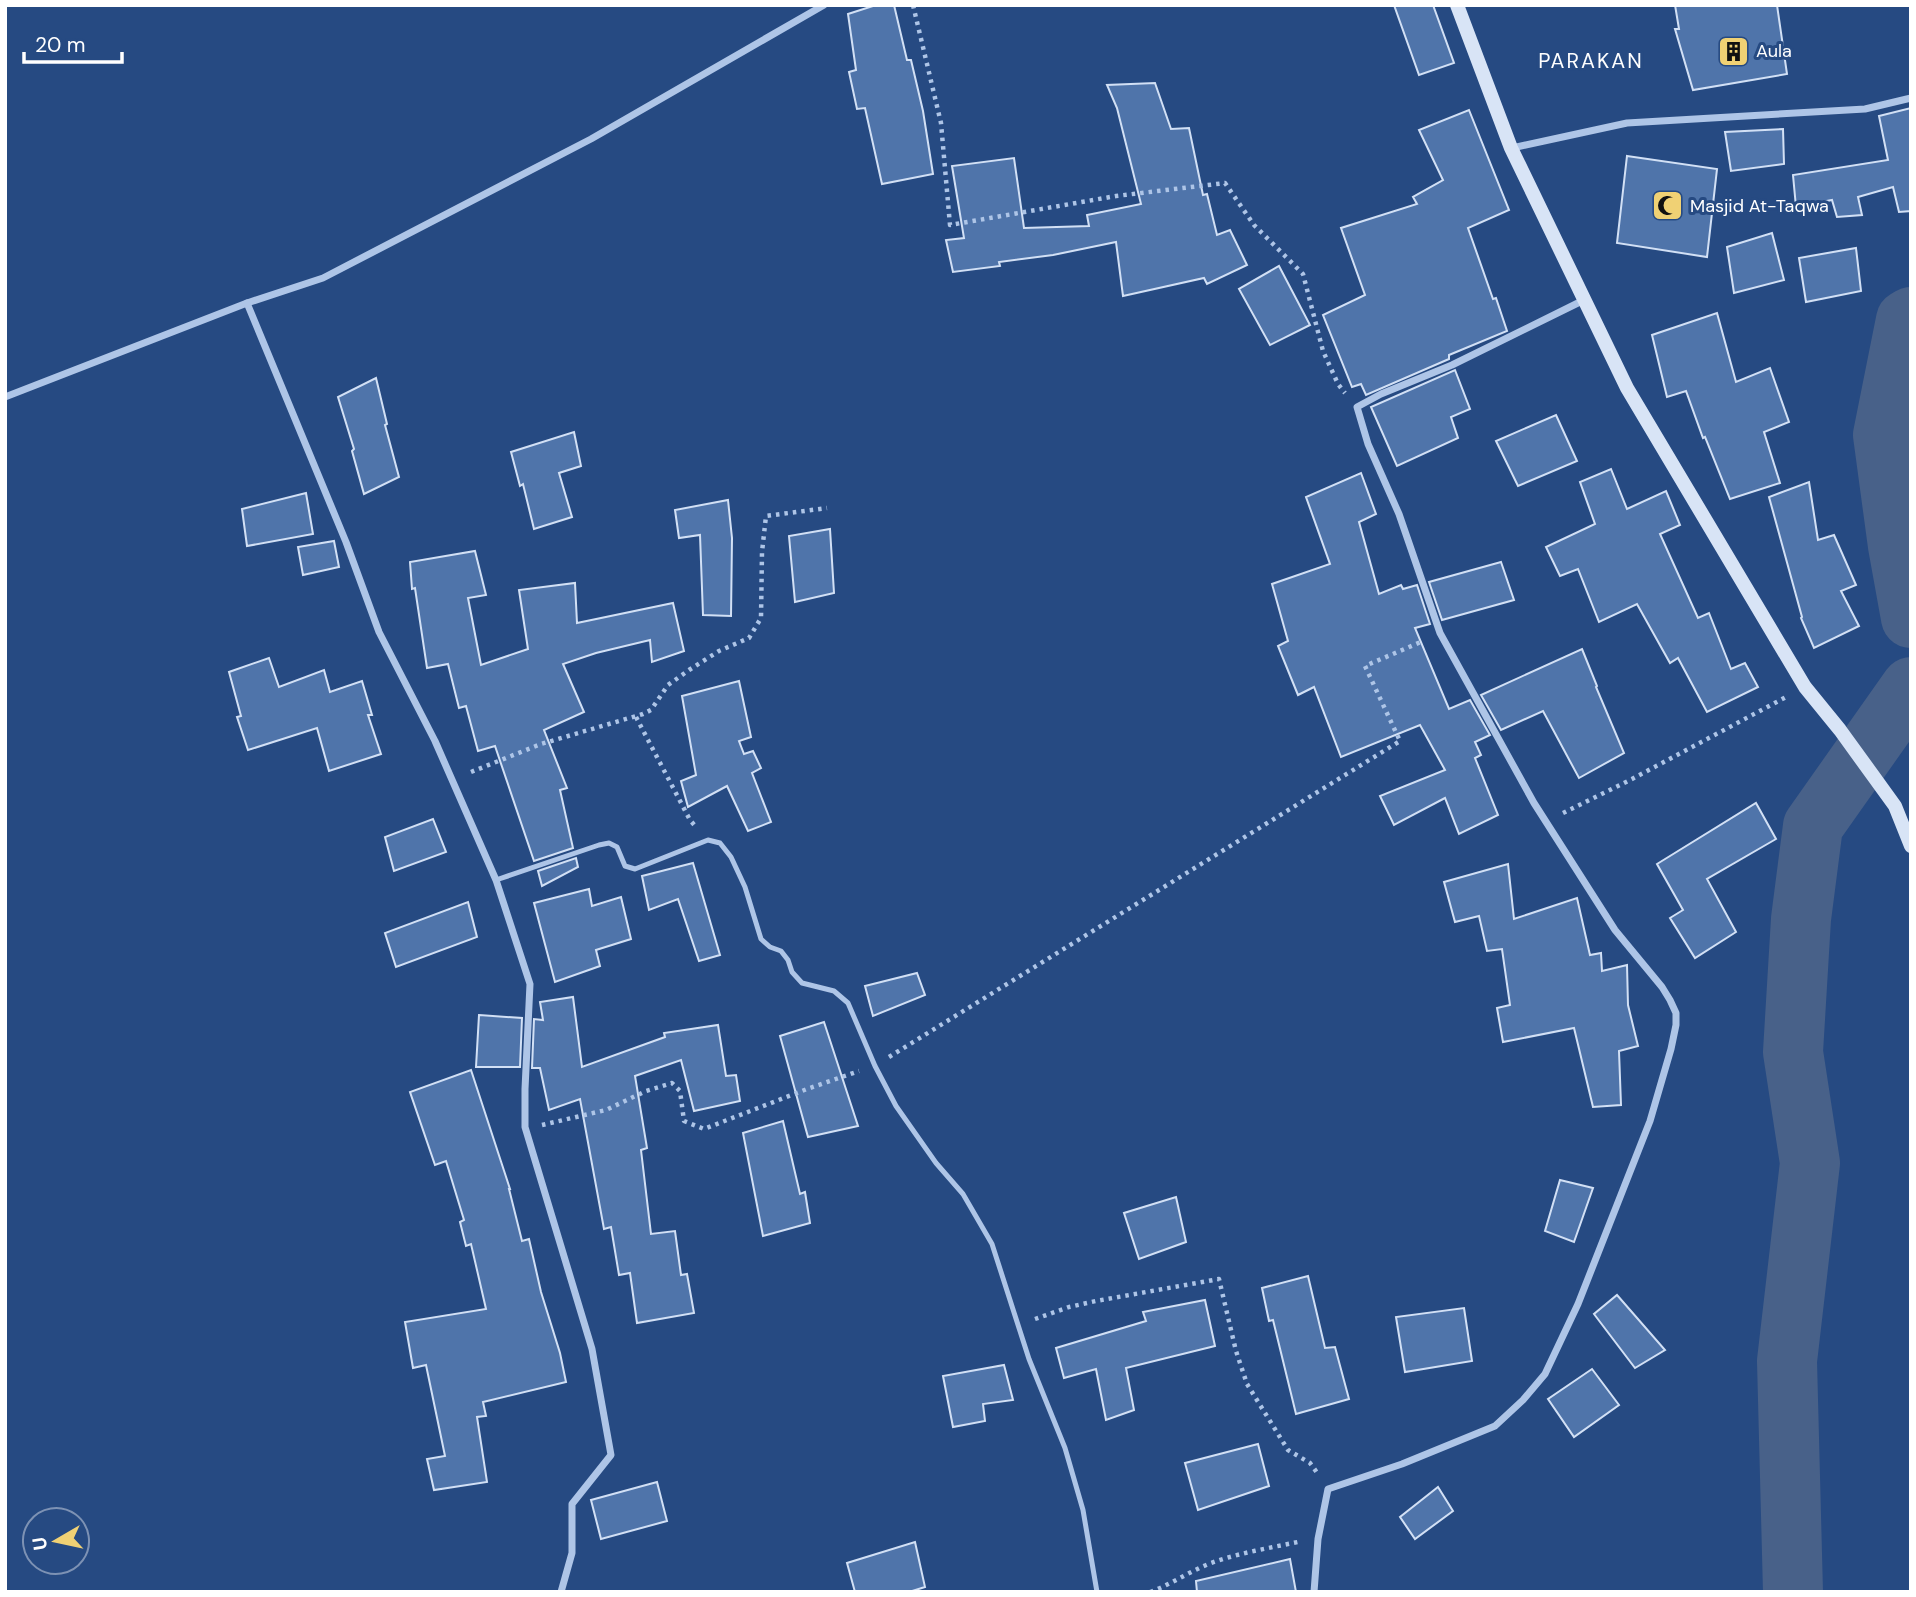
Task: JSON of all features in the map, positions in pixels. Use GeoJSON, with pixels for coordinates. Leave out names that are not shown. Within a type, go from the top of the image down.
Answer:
{"type":"FeatureCollection","features":[{"type":"Feature","properties":{"kind":"street"},"geometry":{"type":"LineString","coordinates":[[5,397],[247,303],[323,278],[566,152],[824,5]]}},
{"type":"Feature","properties":{"kind":"street"},"geometry":{"type":"LineString","coordinates":[[1457,5],[1511,148],[1627,388],[1805,687],[1895,806],[1911,846]]}},
{"type":"Feature","properties":{"kind":"street"},"geometry":{"type":"LineString","coordinates":[[1511,148],[1628,122],[1865,109],[1911,98]]}},
{"type":"Feature","properties":{"kind":"street"},"geometry":{"type":"LineString","coordinates":[[1314,1592],[1318,1539],[1328,1489],[1402,1464],[1495,1426],[1523,1400],[1545,1374],[1578,1304],[1650,1121],[1671,1049],[1676,1013],[1661,987],[1615,930],[1546,821],[1440,633],[1399,514],[1368,444],[1357,407],[1381,394],[1452,365],[1584,300]]}},
{"type":"Feature","properties":{"kind":"street"},"geometry":{"type":"LineString","coordinates":[[247,303],[346,542],[379,632],[435,741],[496,880],[530,984],[524,1089],[526,1127],[592,1349],[611,1455],[572,1504],[572,1553],[561,1592]]}},
{"type":"Feature","properties":{"kind":"lane"},"geometry":{"type":"LineString","coordinates":[[496,880],[599,845],[617,847],[625,866],[635,869],[708,840],[720,843],[731,857],[746,887],[761,939],[770,947],[781,951],[792,972],[802,983],[834,991],[848,1003],[874,1066],[908,1125],[936,1163],[964,1194],[992,1244],[1048,1411],[1065,1448],[1083,1510],[1097,1592]]}},
{"type":"Feature","properties":{"kind":"path"},"geometry":{"type":"LineString","coordinates":[[913,5],[941,123],[950,225],[1116,196],[1225,183],[1254,225],[1303,275],[1323,351],[1338,384],[1357,407]]}},
{"type":"Feature","properties":{"kind":"path"},"geometry":{"type":"LineString","coordinates":[[450,780],[541,744],[636,717],[651,710],[668,685],[719,651],[750,638],[761,618],[762,552],[766,516],[827,508]]}},
{"type":"Feature","properties":{"kind":"path"},"geometry":{"type":"LineString","coordinates":[[526,1127],[606,1110],[646,1091],[672,1083],[680,1091],[684,1121],[704,1129],[837,1077],[874,1066],[1401,741],[1365,666],[1440,633]]}},
{"type":"Feature","properties":{"kind":"path"},"geometry":{"type":"LineString","coordinates":[[1546,821],[1632,779],[1805,687]]}},
{"type":"Feature","properties":{"kind":"path"},"geometry":{"type":"LineString","coordinates":[[636,717],[690,820],[708,840]]}},
{"type":"Feature","properties":{"kind":"path"},"geometry":{"type":"LineString","coordinates":[[1018,1326],[1069,1307],[1219,1279],[1236,1351],[1247,1384],[1288,1450],[1310,1463],[1328,1489]]}},
{"type":"Feature","properties":{"kind":"path"},"geometry":{"type":"LineString","coordinates":[[1150,1592],[1210,1564],[1255,1550],[1318,1539]]}},
{"type":"Feature","properties":{"kind":"building"},"geometry":{"type":"Polygon","coordinates":[[[876,5],[894,5],[923,111],[933,174],[882,184],[865,108],[857,109],[849,72],[856,70],[848,14],[876,5]]]}},
{"type":"Feature","properties":{"kind":"building"},"geometry":{"type":"Polygon","coordinates":[[[1394,5],[1433,5],[1454,63],[1419,75],[1394,5]]]}},
{"type":"Feature","properties":{"kind":"building","name":"Aula"},"geometry":{"type":"Polygon","coordinates":[[[1675,5],[1777,5],[1787,74],[1693,90],[1675,29],[1679,29],[1675,5]]]}},
{"type":"Feature","properties":{"kind":"building"},"geometry":{"type":"Polygon","coordinates":[[[1155,83],[1171,129],[1189,128],[1203,195],[1207,194],[1217,235],[1230,230],[1247,265],[1207,284],[1204,278],[1123,296],[1116,242],[1053,255],[999,262],[1000,266],[953,272],[946,240],[964,238],[952,166],[1014,158],[1024,228],[1089,226],[1087,215],[1141,204],[1117,108],[1107,85],[1155,83]]]}},
{"type":"Feature","properties":{"kind":"building"},"geometry":{"type":"Polygon","coordinates":[[[1911,108],[1911,211],[1899,212],[1893,187],[1858,197],[1862,215],[1837,217],[1832,200],[1796,207],[1793,175],[1888,160],[1879,116],[1911,108]]]}},
{"type":"Feature","properties":{"kind":"building"},"geometry":{"type":"Polygon","coordinates":[[[1469,110],[1509,210],[1468,228],[1507,331],[1449,355],[1449,359],[1366,395],[1361,384],[1352,387],[1323,315],[1365,295],[1341,228],[1417,204],[1413,197],[1443,180],[1419,130],[1469,110]]]}},
{"type":"Feature","properties":{"kind":"building"},"geometry":{"type":"Polygon","coordinates":[[[1783,129],[1784,164],[1731,171],[1725,132],[1783,129]]]}},
{"type":"Feature","properties":{"kind":"building","name":"Masjid At-Taqwa"},"geometry":{"type":"Polygon","coordinates":[[[1627,156],[1717,169],[1707,257],[1617,243],[1627,156]]]}},
{"type":"Feature","properties":{"kind":"building"},"geometry":{"type":"Polygon","coordinates":[[[1772,233],[1784,280],[1734,293],[1727,247],[1772,233]]]}},
{"type":"Feature","properties":{"kind":"building"},"geometry":{"type":"Polygon","coordinates":[[[1856,248],[1861,291],[1806,302],[1799,258],[1856,248]]]}},
{"type":"Feature","properties":{"kind":"building"},"geometry":{"type":"Polygon","coordinates":[[[1279,266],[1310,325],[1270,345],[1239,289],[1279,266]]]}},
{"type":"Feature","properties":{"kind":"building"},"geometry":{"type":"Polygon","coordinates":[[[1717,313],[1736,382],[1770,368],[1789,422],[1764,432],[1780,483],[1730,499],[1686,391],[1667,397],[1652,335],[1717,313]]]}},
{"type":"Feature","properties":{"kind":"building"},"geometry":{"type":"Polygon","coordinates":[[[1455,370],[1470,409],[1451,417],[1458,438],[1397,466],[1371,407],[1455,370]]]}},
{"type":"Feature","properties":{"kind":"building"},"geometry":{"type":"Polygon","coordinates":[[[376,378],[399,477],[364,494],[338,397],[376,378]]]}},
{"type":"Feature","properties":{"kind":"building"},"geometry":{"type":"Polygon","coordinates":[[[1556,415],[1577,461],[1518,486],[1496,441],[1556,415]]]}},
{"type":"Feature","properties":{"kind":"building"},"geometry":{"type":"Polygon","coordinates":[[[574,432],[581,466],[559,473],[572,517],[534,529],[523,484],[520,486],[511,452],[574,432]]]}},
{"type":"Feature","properties":{"kind":"building"},"geometry":{"type":"Polygon","coordinates":[[[1611,469],[1627,509],[1666,491],[1680,525],[1660,534],[1698,618],[1709,613],[1731,669],[1745,663],[1758,687],[1707,712],[1678,658],[1670,663],[1637,604],[1599,622],[1578,569],[1560,576],[1546,547],[1595,524],[1580,482],[1611,469]]]}},
{"type":"Feature","properties":{"kind":"building"},"geometry":{"type":"Polygon","coordinates":[[[1361,473],[1376,514],[1359,522],[1379,594],[1401,585],[1403,589],[1417,585],[1430,624],[1415,628],[1449,709],[1470,700],[1490,735],[1475,742],[1481,755],[1475,758],[1498,815],[1459,834],[1445,798],[1394,825],[1380,796],[1445,770],[1420,725],[1341,757],[1314,687],[1298,695],[1278,646],[1288,641],[1272,584],[1330,564],[1306,497],[1361,473]]]}},
{"type":"Feature","properties":{"kind":"building"},"geometry":{"type":"Polygon","coordinates":[[[1809,482],[1818,540],[1834,535],[1856,585],[1841,591],[1859,626],[1814,648],[1801,618],[1769,497],[1809,482]]]}},
{"type":"Feature","properties":{"kind":"building"},"geometry":{"type":"Polygon","coordinates":[[[306,493],[313,534],[247,546],[242,509],[306,493]]]}},
{"type":"Feature","properties":{"kind":"building"},"geometry":{"type":"Polygon","coordinates":[[[728,500],[732,538],[731,616],[703,615],[700,535],[679,538],[675,510],[728,500]]]}},
{"type":"Feature","properties":{"kind":"building"},"geometry":{"type":"Polygon","coordinates":[[[830,529],[834,593],[795,602],[789,536],[830,529]]]}},
{"type":"Feature","properties":{"kind":"building"},"geometry":{"type":"Polygon","coordinates":[[[334,541],[339,567],[303,575],[298,547],[334,541]]]}},
{"type":"Feature","properties":{"kind":"building"},"geometry":{"type":"Polygon","coordinates":[[[475,551],[486,595],[468,598],[481,665],[528,649],[519,590],[575,583],[577,623],[673,603],[684,651],[652,662],[650,640],[563,664],[584,712],[544,730],[567,788],[560,790],[573,848],[534,861],[495,746],[478,751],[466,706],[459,708],[448,664],[427,668],[415,588],[412,589],[410,562],[475,551]]]}},
{"type":"Feature","properties":{"kind":"building"},"geometry":{"type":"Polygon","coordinates":[[[1501,562],[1514,600],[1442,620],[1429,582],[1501,562]]]}},
{"type":"Feature","properties":{"kind":"building"},"geometry":{"type":"Polygon","coordinates":[[[1582,649],[1624,753],[1579,778],[1543,711],[1501,730],[1481,695],[1582,649]]]}},
{"type":"Feature","properties":{"kind":"building"},"geometry":{"type":"Polygon","coordinates":[[[269,658],[279,687],[324,670],[330,692],[362,681],[372,715],[368,715],[381,754],[329,771],[317,728],[248,750],[237,717],[241,716],[229,672],[269,658]]]}},
{"type":"Feature","properties":{"kind":"building"},"geometry":{"type":"Polygon","coordinates":[[[739,681],[751,737],[739,741],[744,754],[753,751],[761,768],[752,773],[771,822],[748,831],[727,786],[688,807],[681,781],[696,775],[682,696],[739,681]]]}},
{"type":"Feature","properties":{"kind":"building"},"geometry":{"type":"Polygon","coordinates":[[[1756,803],[1776,839],[1707,879],[1736,932],[1695,958],[1670,918],[1683,910],[1657,864],[1756,803]]]}},
{"type":"Feature","properties":{"kind":"building"},"geometry":{"type":"Polygon","coordinates":[[[433,819],[446,852],[394,871],[385,837],[433,819]]]}},
{"type":"Feature","properties":{"kind":"building"},"geometry":{"type":"Polygon","coordinates":[[[576,858],[578,867],[542,886],[538,871],[576,858]]]}},
{"type":"Feature","properties":{"kind":"building"},"geometry":{"type":"Polygon","coordinates":[[[693,863],[720,955],[699,961],[678,899],[649,910],[642,876],[693,863]]]}},
{"type":"Feature","properties":{"kind":"building"},"geometry":{"type":"Polygon","coordinates":[[[1508,864],[1514,919],[1577,898],[1590,955],[1601,953],[1602,971],[1627,965],[1628,1005],[1638,1046],[1619,1051],[1621,1105],[1593,1107],[1574,1028],[1503,1042],[1497,1008],[1510,1005],[1502,949],[1487,951],[1479,916],[1455,922],[1444,882],[1508,864]]]}},
{"type":"Feature","properties":{"kind":"building"},"geometry":{"type":"Polygon","coordinates":[[[589,889],[592,906],[621,897],[631,939],[596,950],[600,966],[555,982],[534,903],[589,889]]]}},
{"type":"Feature","properties":{"kind":"building"},"geometry":{"type":"Polygon","coordinates":[[[468,902],[477,937],[396,967],[385,933],[468,902]]]}},
{"type":"Feature","properties":{"kind":"building"},"geometry":{"type":"Polygon","coordinates":[[[917,973],[925,995],[873,1016],[865,986],[917,973]]]}},
{"type":"Feature","properties":{"kind":"building"},"geometry":{"type":"Polygon","coordinates":[[[573,997],[582,1067],[665,1037],[664,1033],[718,1025],[726,1076],[736,1075],[740,1101],[694,1111],[681,1060],[635,1076],[647,1148],[641,1150],[651,1234],[675,1231],[681,1275],[687,1274],[694,1313],[637,1323],[630,1273],[619,1275],[611,1227],[604,1229],[580,1099],[549,1110],[540,1068],[532,1068],[534,1019],[543,1020],[540,1002],[573,997]]]}},
{"type":"Feature","properties":{"kind":"building"},"geometry":{"type":"Polygon","coordinates":[[[479,1015],[522,1018],[520,1067],[476,1067],[479,1015]]]}},
{"type":"Feature","properties":{"kind":"building"},"geometry":{"type":"Polygon","coordinates":[[[824,1022],[858,1126],[808,1137],[780,1036],[824,1022]]]}},
{"type":"Feature","properties":{"kind":"building"},"geometry":{"type":"Polygon","coordinates":[[[471,1070],[510,1189],[522,1241],[529,1239],[566,1382],[483,1402],[486,1416],[477,1417],[487,1482],[434,1490],[427,1459],[445,1456],[426,1365],[413,1368],[405,1322],[486,1309],[471,1244],[466,1246],[460,1222],[464,1220],[446,1161],[435,1165],[410,1092],[471,1070]]]}},
{"type":"Feature","properties":{"kind":"building"},"geometry":{"type":"Polygon","coordinates":[[[783,1121],[800,1194],[805,1192],[810,1223],[763,1236],[743,1133],[783,1121]]]}},
{"type":"Feature","properties":{"kind":"building"},"geometry":{"type":"Polygon","coordinates":[[[1560,1180],[1593,1188],[1574,1242],[1545,1231],[1560,1180]]]}},
{"type":"Feature","properties":{"kind":"building"},"geometry":{"type":"Polygon","coordinates":[[[1176,1197],[1186,1242],[1139,1259],[1124,1213],[1176,1197]]]}},
{"type":"Feature","properties":{"kind":"building"},"geometry":{"type":"Polygon","coordinates":[[[1308,1276],[1325,1348],[1335,1347],[1349,1399],[1296,1414],[1273,1320],[1269,1321],[1262,1288],[1308,1276]]]}},
{"type":"Feature","properties":{"kind":"building"},"geometry":{"type":"Polygon","coordinates":[[[1617,1295],[1665,1350],[1635,1368],[1594,1314],[1617,1295]]]}},
{"type":"Feature","properties":{"kind":"building"},"geometry":{"type":"Polygon","coordinates":[[[1205,1300],[1215,1346],[1126,1368],[1134,1410],[1106,1420],[1096,1369],[1064,1378],[1056,1348],[1146,1321],[1143,1312],[1205,1300]]]}},
{"type":"Feature","properties":{"kind":"building"},"geometry":{"type":"Polygon","coordinates":[[[1464,1308],[1472,1361],[1405,1372],[1396,1317],[1464,1308]]]}},
{"type":"Feature","properties":{"kind":"building"},"geometry":{"type":"Polygon","coordinates":[[[1004,1365],[1013,1400],[983,1404],[985,1421],[953,1427],[943,1376],[1004,1365]]]}},
{"type":"Feature","properties":{"kind":"building"},"geometry":{"type":"Polygon","coordinates":[[[1592,1369],[1619,1405],[1574,1437],[1548,1399],[1592,1369]]]}},
{"type":"Feature","properties":{"kind":"building"},"geometry":{"type":"Polygon","coordinates":[[[1258,1444],[1269,1486],[1198,1510],[1185,1463],[1258,1444]]]}},
{"type":"Feature","properties":{"kind":"building"},"geometry":{"type":"Polygon","coordinates":[[[657,1482],[667,1521],[601,1539],[591,1500],[657,1482]]]}},
{"type":"Feature","properties":{"kind":"building"},"geometry":{"type":"Polygon","coordinates":[[[1438,1487],[1453,1511],[1415,1539],[1400,1517],[1438,1487]]]}},
{"type":"Feature","properties":{"kind":"building"},"geometry":{"type":"Polygon","coordinates":[[[915,1542],[925,1587],[909,1592],[855,1592],[847,1563],[915,1542]]]}},
{"type":"Feature","properties":{"kind":"building"},"geometry":{"type":"Polygon","coordinates":[[[1290,1559],[1296,1592],[1197,1592],[1196,1581],[1290,1559]]]}},
{"type":"Feature","properties":{"kind":"waterway"},"geometry":{"type":"LineString","coordinates":[[1911,317],[1906,320],[1883,435],[1911,618]]}},
{"type":"Feature","properties":{"kind":"waterway"},"geometry":{"type":"LineString","coordinates":[[1793,1592],[1787,1361],[1810,1163],[1793,1052],[1801,919],[1813,826],[1911,687]]}},
{"type":"Feature","properties":{"kind":"place","name":"Aula"},"geometry":{"type":"Point","coordinates":[1733,51]}},
{"type":"Feature","properties":{"kind":"place","name":"Masjid At-Taqwa"},"geometry":{"type":"Point","coordinates":[1667,206]}},
{"type":"Feature","properties":{"kind":"district","name":"PARAKAN"},"geometry":{"type":"Point","coordinates":[1591,61]}}]}
